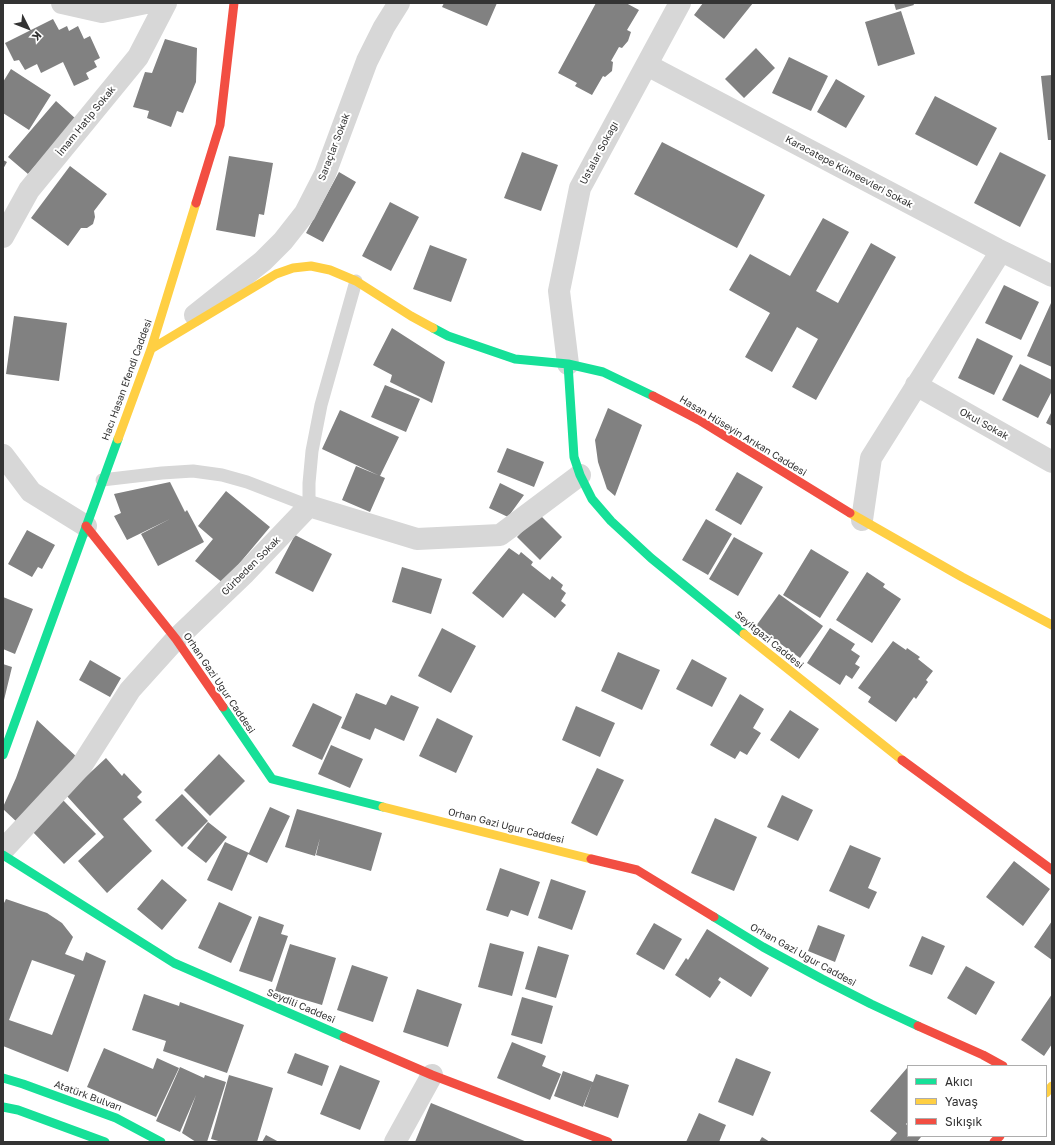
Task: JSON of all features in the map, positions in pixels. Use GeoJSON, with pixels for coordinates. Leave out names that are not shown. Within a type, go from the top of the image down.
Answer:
{"type":"FeatureCollection","features":[{"type":"Feature","properties":{"kind":"street"},"geometry":{"type":"LineString","coordinates":[[62,3],[102,12],[146,3]]}},
{"type":"Feature","properties":{"kind":"street","name":"İmam Hatip Sokak"},"geometry":{"type":"LineString","coordinates":[[3,237],[29,190],[138,57],[166,3]]}},
{"type":"Feature","properties":{"kind":"street","name":"Hacı Hasan Efendi Caddesi"},"geometry":{"type":"LineString","coordinates":[[3,755],[151,349],[220,125],[234,3]]}},
{"type":"Feature","properties":{"kind":"street","name":"Saraçlar Sokak"},"geometry":{"type":"LineString","coordinates":[[151,349],[263,260],[283,241],[305,213],[325,174],[367,61],[384,27],[399,3]]}},
{"type":"Feature","properties":{"kind":"street","name":"Ustalar Sokağı"},"geometry":{"type":"LineString","coordinates":[[568,364],[559,291],[580,188],[680,3]]}},
{"type":"Feature","properties":{"kind":"street","name":"Karacatepe Kümeevleri Sokak"},"geometry":{"type":"LineString","coordinates":[[647,65],[1001,251],[1052,276]]}},
{"type":"Feature","properties":{"kind":"street"},"geometry":{"type":"LineString","coordinates":[[862,520],[871,458],[1001,251]]}},
{"type":"Feature","properties":{"kind":"street","name":"Hasan Hüseyin Arıkan Caddesi"},"geometry":{"type":"LineString","coordinates":[[151,349],[276,274],[293,268],[311,266],[330,270],[356,280],[411,316],[448,336],[482,349],[515,359],[568,364],[588,368],[603,372],[632,385],[699,420],[862,520],[1052,625]]}},
{"type":"Feature","properties":{"kind":"street","name":"Seyitgazi Caddesi"},"geometry":{"type":"LineString","coordinates":[[568,364],[574,457],[580,475],[592,499],[611,521],[690,591],[887,749],[1052,870]]}},
{"type":"Feature","properties":{"kind":"street","name":"Okul Sokak"},"geometry":{"type":"LineString","coordinates":[[916,385],[1052,462]]}},
{"type":"Feature","properties":{"kind":"street"},"geometry":{"type":"LineString","coordinates":[[3,455],[31,492],[86,526]]}},
{"type":"Feature","properties":{"kind":"street"},"geometry":{"type":"LineString","coordinates":[[309,506],[417,539],[500,535],[580,475]]}},
{"type":"Feature","properties":{"kind":"street","name":"Gürbeden Sokak"},"geometry":{"type":"LineString","coordinates":[[3,850],[82,765],[130,690],[176,639],[245,573],[309,506]]}},
{"type":"Feature","properties":{"kind":"street","name":"Orhan Gazi Uğur Caddesi"},"geometry":{"type":"LineString","coordinates":[[86,526],[176,639],[272,779],[637,870],[763,947],[822,979],[871,1004],[984,1055],[1001,1065]]}},
{"type":"Feature","properties":{"kind":"street","name":"Seydili Caddesi"},"geometry":{"type":"LineString","coordinates":[[3,855],[174,963],[432,1075],[608,1142]]}},
{"type":"Feature","properties":{"kind":"street"},"geometry":{"type":"LineString","coordinates":[[394,1142],[432,1075]]}},
{"type":"Feature","properties":{"kind":"street","name":"Atatürk Bulvarı"},"geometry":{"type":"LineString","coordinates":[[3,1078],[116,1118],[161,1142]]}},
{"type":"Feature","properties":{"kind":"street"},"geometry":{"type":"LineString","coordinates":[[3,1106],[18,1110],[105,1142]]}},
{"type":"Feature","properties":{"kind":"lane"},"geometry":{"type":"LineString","coordinates":[[102,480],[193,471],[222,475],[247,482],[309,506],[309,483],[312,451],[321,405],[356,280]]}},
{"type":"Feature","properties":{"kind":"building"},"geometry":{"type":"Polygon","coordinates":[[[444,3],[497,3],[487,26],[442,7],[444,3]]]}},
{"type":"Feature","properties":{"kind":"building"},"geometry":{"type":"Polygon","coordinates":[[[596,3],[626,3],[639,10],[627,30],[631,32],[628,41],[622,48],[619,47],[611,61],[613,62],[612,71],[605,77],[603,76],[592,95],[575,86],[577,83],[558,73],[596,3]]]}},
{"type":"Feature","properties":{"kind":"building"},"geometry":{"type":"Polygon","coordinates":[[[703,3],[753,3],[724,39],[694,15],[703,3]]]}},
{"type":"Feature","properties":{"kind":"building"},"geometry":{"type":"Polygon","coordinates":[[[894,3],[913,3],[914,5],[896,10],[894,3]]]}},
{"type":"Feature","properties":{"kind":"building"},"geometry":{"type":"Polygon","coordinates":[[[901,11],[915,54],[878,66],[865,22],[901,11]]]}},
{"type":"Feature","properties":{"kind":"building"},"geometry":{"type":"Polygon","coordinates":[[[53,19],[59,30],[67,26],[69,31],[78,26],[84,39],[90,36],[100,58],[94,61],[97,67],[86,73],[89,79],[74,86],[63,62],[41,73],[37,64],[25,70],[19,60],[14,61],[5,43],[53,19]]]}},
{"type":"Feature","properties":{"kind":"building"},"geometry":{"type":"Polygon","coordinates":[[[165,39],[197,48],[196,82],[183,113],[177,111],[171,127],[147,118],[149,111],[133,107],[145,72],[152,73],[165,39]]]}},
{"type":"Feature","properties":{"kind":"building"},"geometry":{"type":"Polygon","coordinates":[[[756,48],[775,68],[744,98],[725,79],[756,48]]]}},
{"type":"Feature","properties":{"kind":"building"},"geometry":{"type":"Polygon","coordinates":[[[789,57],[828,76],[811,111],[772,93],[789,57]]]}},
{"type":"Feature","properties":{"kind":"building"},"geometry":{"type":"Polygon","coordinates":[[[11,69],[51,95],[29,130],[3,113],[3,82],[11,69]]]}},
{"type":"Feature","properties":{"kind":"building"},"geometry":{"type":"Polygon","coordinates":[[[1052,75],[1052,140],[1048,140],[1041,76],[1052,75]]]}},
{"type":"Feature","properties":{"kind":"building"},"geometry":{"type":"Polygon","coordinates":[[[836,79],[865,96],[846,128],[817,112],[836,79]]]}},
{"type":"Feature","properties":{"kind":"building"},"geometry":{"type":"Polygon","coordinates":[[[935,96],[997,128],[977,166],[915,134],[935,96]]]}},
{"type":"Feature","properties":{"kind":"building"},"geometry":{"type":"Polygon","coordinates":[[[56,101],[76,119],[28,174],[8,157],[56,101]]]}},
{"type":"Feature","properties":{"kind":"building"},"geometry":{"type":"Polygon","coordinates":[[[662,142],[765,195],[737,248],[634,194],[662,142]]]}},
{"type":"Feature","properties":{"kind":"building"},"geometry":{"type":"Polygon","coordinates":[[[522,152],[558,165],[541,211],[504,198],[522,152]]]}},
{"type":"Feature","properties":{"kind":"building"},"geometry":{"type":"Polygon","coordinates":[[[1000,152],[1046,175],[1020,227],[974,203],[1000,152]]]}},
{"type":"Feature","properties":{"kind":"building"},"geometry":{"type":"Polygon","coordinates":[[[229,156],[273,163],[264,215],[259,214],[255,237],[216,230],[229,156]]]}},
{"type":"Feature","properties":{"kind":"building"},"geometry":{"type":"Polygon","coordinates":[[[3,160],[7,162],[3,169],[3,160]]]}},
{"type":"Feature","properties":{"kind":"building"},"geometry":{"type":"Polygon","coordinates":[[[70,166],[107,194],[94,211],[95,217],[93,224],[87,228],[81,228],[68,246],[31,218],[70,166]]]}},
{"type":"Feature","properties":{"kind":"building"},"geometry":{"type":"Polygon","coordinates":[[[339,172],[356,182],[323,242],[306,233],[339,172]]]}},
{"type":"Feature","properties":{"kind":"building"},"geometry":{"type":"Polygon","coordinates":[[[390,202],[419,217],[391,271],[362,256],[390,202]]]}},
{"type":"Feature","properties":{"kind":"building"},"geometry":{"type":"Polygon","coordinates":[[[823,218],[849,232],[816,291],[838,303],[871,243],[896,257],[816,400],[792,387],[818,339],[797,327],[772,372],[745,357],[770,313],[729,290],[750,254],[790,276],[823,218]]]}},
{"type":"Feature","properties":{"kind":"building"},"geometry":{"type":"Polygon","coordinates":[[[430,245],[467,259],[451,302],[413,289],[430,245]]]}},
{"type":"Feature","properties":{"kind":"building"},"geometry":{"type":"Polygon","coordinates":[[[1004,285],[1039,302],[1021,340],[985,323],[1004,285]]]}},
{"type":"Feature","properties":{"kind":"building"},"geometry":{"type":"Polygon","coordinates":[[[1051,303],[1052,304],[1052,367],[1027,356],[1051,303]]]}},
{"type":"Feature","properties":{"kind":"building"},"geometry":{"type":"Polygon","coordinates":[[[14,316],[67,323],[59,381],[6,374],[14,316]]]}},
{"type":"Feature","properties":{"kind":"building"},"geometry":{"type":"Polygon","coordinates":[[[392,328],[445,362],[432,403],[390,382],[392,375],[373,365],[392,328]]]}},
{"type":"Feature","properties":{"kind":"building"},"geometry":{"type":"Polygon","coordinates":[[[977,338],[1013,356],[994,395],[958,378],[977,338]]]}},
{"type":"Feature","properties":{"kind":"building"},"geometry":{"type":"Polygon","coordinates":[[[1020,364],[1052,380],[1052,391],[1038,418],[1002,400],[1020,364]]]}},
{"type":"Feature","properties":{"kind":"building"},"geometry":{"type":"Polygon","coordinates":[[[385,385],[420,399],[406,432],[371,417],[385,385]]]}},
{"type":"Feature","properties":{"kind":"building"},"geometry":{"type":"Polygon","coordinates":[[[608,408],[642,425],[615,496],[607,489],[598,462],[595,440],[608,408]]]}},
{"type":"Feature","properties":{"kind":"building"},"geometry":{"type":"Polygon","coordinates":[[[340,410],[399,437],[380,476],[322,449],[340,410]]]}},
{"type":"Feature","properties":{"kind":"building"},"geometry":{"type":"Polygon","coordinates":[[[1052,411],[1052,426],[1046,423],[1052,411]]]}},
{"type":"Feature","properties":{"kind":"building"},"geometry":{"type":"Polygon","coordinates":[[[507,448],[544,462],[534,487],[497,472],[507,448]]]}},
{"type":"Feature","properties":{"kind":"building"},"geometry":{"type":"Polygon","coordinates":[[[356,466],[385,478],[370,512],[342,500],[356,466]]]}},
{"type":"Feature","properties":{"kind":"building"},"geometry":{"type":"Polygon","coordinates":[[[737,472],[763,487],[741,525],[715,510],[737,472]]]}},
{"type":"Feature","properties":{"kind":"building"},"geometry":{"type":"Polygon","coordinates":[[[170,482],[185,512],[187,510],[204,542],[158,566],[141,534],[170,519],[127,540],[114,516],[121,513],[114,494],[170,482]]]}},
{"type":"Feature","properties":{"kind":"building"},"geometry":{"type":"Polygon","coordinates":[[[500,483],[524,495],[508,517],[489,508],[500,483]]]}},
{"type":"Feature","properties":{"kind":"building"},"geometry":{"type":"Polygon","coordinates":[[[226,491],[270,527],[223,583],[195,561],[213,539],[198,526],[226,491]]]}},
{"type":"Feature","properties":{"kind":"building"},"geometry":{"type":"Polygon","coordinates":[[[539,514],[562,537],[540,560],[517,537],[539,514]]]}},
{"type":"Feature","properties":{"kind":"building"},"geometry":{"type":"Polygon","coordinates":[[[706,519],[732,534],[708,575],[682,560],[706,519]]]}},
{"type":"Feature","properties":{"kind":"building"},"geometry":{"type":"Polygon","coordinates":[[[27,530],[55,545],[42,569],[38,567],[32,577],[8,564],[27,530]]]}},
{"type":"Feature","properties":{"kind":"building"},"geometry":{"type":"Polygon","coordinates":[[[295,535],[332,554],[313,592],[275,573],[295,535]]]}},
{"type":"Feature","properties":{"kind":"building"},"geometry":{"type":"Polygon","coordinates":[[[734,537],[763,553],[738,596],[709,579],[734,537]]]}},
{"type":"Feature","properties":{"kind":"building"},"geometry":{"type":"Polygon","coordinates":[[[509,548],[519,555],[521,552],[533,562],[531,565],[550,580],[552,576],[563,585],[561,589],[566,593],[561,601],[566,605],[555,618],[523,593],[503,618],[472,593],[509,548]]]}},
{"type":"Feature","properties":{"kind":"building"},"geometry":{"type":"Polygon","coordinates":[[[811,549],[849,572],[820,618],[783,595],[811,549]]]}},
{"type":"Feature","properties":{"kind":"building"},"geometry":{"type":"Polygon","coordinates":[[[402,567],[442,579],[431,614],[392,602],[402,567]]]}},
{"type":"Feature","properties":{"kind":"building"},"geometry":{"type":"Polygon","coordinates":[[[867,572],[885,584],[883,587],[901,599],[872,643],[836,620],[867,572]]]}},
{"type":"Feature","properties":{"kind":"building"},"geometry":{"type":"Polygon","coordinates":[[[779,594],[823,626],[800,658],[756,626],[779,594]]]}},
{"type":"Feature","properties":{"kind":"building"},"geometry":{"type":"Polygon","coordinates":[[[3,597],[33,609],[15,654],[3,649],[3,597]]]}},
{"type":"Feature","properties":{"kind":"building"},"geometry":{"type":"Polygon","coordinates":[[[442,628],[476,646],[451,693],[418,676],[442,628]]]}},
{"type":"Feature","properties":{"kind":"building"},"geometry":{"type":"Polygon","coordinates":[[[830,628],[855,644],[851,650],[860,656],[855,664],[860,667],[852,679],[846,675],[840,685],[807,663],[830,628]]]}},
{"type":"Feature","properties":{"kind":"building"},"geometry":{"type":"Polygon","coordinates":[[[893,641],[920,657],[918,659],[933,671],[926,680],[928,682],[916,699],[914,697],[896,722],[868,702],[871,697],[858,688],[893,641]]]}},
{"type":"Feature","properties":{"kind":"building"},"geometry":{"type":"Polygon","coordinates":[[[618,652],[660,670],[642,710],[601,691],[618,652]]]}},
{"type":"Feature","properties":{"kind":"building"},"geometry":{"type":"Polygon","coordinates":[[[692,659],[727,678],[712,707],[676,689],[692,659]]]}},
{"type":"Feature","properties":{"kind":"building"},"geometry":{"type":"Polygon","coordinates":[[[90,660],[121,678],[110,697],[79,680],[90,660]]]}},
{"type":"Feature","properties":{"kind":"building"},"geometry":{"type":"Polygon","coordinates":[[[3,664],[12,667],[4,700],[3,700],[3,664]]]}},
{"type":"Feature","properties":{"kind":"building"},"geometry":{"type":"Polygon","coordinates":[[[356,693],[386,705],[391,695],[419,707],[404,741],[375,728],[370,740],[341,728],[356,693]]]}},
{"type":"Feature","properties":{"kind":"building"},"geometry":{"type":"Polygon","coordinates":[[[740,694],[764,709],[753,728],[761,733],[747,755],[740,751],[735,759],[710,745],[740,694]]]}},
{"type":"Feature","properties":{"kind":"building"},"geometry":{"type":"Polygon","coordinates":[[[313,703],[342,717],[322,760],[292,746],[313,703]]]}},
{"type":"Feature","properties":{"kind":"building"},"geometry":{"type":"Polygon","coordinates":[[[576,706],[615,723],[600,757],[562,740],[576,706]]]}},
{"type":"Feature","properties":{"kind":"building"},"geometry":{"type":"Polygon","coordinates":[[[790,710],[819,729],[799,759],[770,740],[790,710]]]}},
{"type":"Feature","properties":{"kind":"building"},"geometry":{"type":"Polygon","coordinates":[[[437,718],[473,736],[456,773],[419,756],[437,718]]]}},
{"type":"Feature","properties":{"kind":"building"},"geometry":{"type":"Polygon","coordinates":[[[37,720],[79,759],[19,824],[3,809],[3,807],[16,778],[37,720]]]}},
{"type":"Feature","properties":{"kind":"building"},"geometry":{"type":"Polygon","coordinates":[[[331,745],[363,759],[350,788],[318,774],[331,745]]]}},
{"type":"Feature","properties":{"kind":"building"},"geometry":{"type":"Polygon","coordinates":[[[219,754],[245,781],[210,816],[184,790],[219,754]]]}},
{"type":"Feature","properties":{"kind":"building"},"geometry":{"type":"Polygon","coordinates":[[[106,758],[122,776],[124,773],[142,792],[137,797],[142,802],[123,819],[152,851],[107,893],[78,861],[104,837],[66,795],[106,758]]]}},
{"type":"Feature","properties":{"kind":"building"},"geometry":{"type":"Polygon","coordinates":[[[597,768],[624,780],[597,836],[571,823],[597,768]]]}},
{"type":"Feature","properties":{"kind":"building"},"geometry":{"type":"Polygon","coordinates":[[[182,794],[208,821],[182,847],[155,820],[182,794]]]}},
{"type":"Feature","properties":{"kind":"building"},"geometry":{"type":"Polygon","coordinates":[[[782,795],[813,810],[798,841],[767,827],[782,795]]]}},
{"type":"Feature","properties":{"kind":"building"},"geometry":{"type":"Polygon","coordinates":[[[63,800],[96,834],[64,864],[31,830],[63,800]]]}},
{"type":"Feature","properties":{"kind":"building"},"geometry":{"type":"Polygon","coordinates":[[[270,807],[290,816],[267,863],[248,854],[232,891],[207,880],[225,842],[249,853],[270,807]]]}},
{"type":"Feature","properties":{"kind":"building"},"geometry":{"type":"Polygon","coordinates":[[[297,809],[382,833],[371,871],[316,855],[320,838],[315,856],[285,847],[297,809]]]}},
{"type":"Feature","properties":{"kind":"building"},"geometry":{"type":"Polygon","coordinates":[[[715,818],[757,837],[734,891],[691,873],[715,818]]]}},
{"type":"Feature","properties":{"kind":"building"},"geometry":{"type":"Polygon","coordinates":[[[208,822],[227,837],[206,863],[187,848],[208,822]]]}},
{"type":"Feature","properties":{"kind":"building"},"geometry":{"type":"Polygon","coordinates":[[[850,845],[881,858],[868,888],[877,892],[869,909],[829,891],[850,845]]]}},
{"type":"Feature","properties":{"kind":"building"},"geometry":{"type":"Polygon","coordinates":[[[1014,861],[1050,889],[1023,926],[986,897],[1014,861]]]}},
{"type":"Feature","properties":{"kind":"building"},"geometry":{"type":"Polygon","coordinates":[[[500,868],[540,882],[528,916],[511,910],[508,917],[486,910],[500,868]]]}},
{"type":"Feature","properties":{"kind":"building"},"geometry":{"type":"Polygon","coordinates":[[[162,879],[187,900],[162,930],[137,909],[162,879]]]}},
{"type":"Feature","properties":{"kind":"building"},"geometry":{"type":"Polygon","coordinates":[[[551,879],[586,891],[572,930],[538,918],[551,879]]]}},
{"type":"Feature","properties":{"kind":"building"},"geometry":{"type":"Polygon","coordinates":[[[6,899],[47,913],[62,923],[73,937],[65,954],[83,961],[86,952],[106,961],[68,1072],[3,1046],[3,905],[6,899]],[[32,960],[9,1020],[52,1035],[75,975],[32,960]]]}},
{"type":"Feature","properties":{"kind":"building"},"geometry":{"type":"Polygon","coordinates":[[[219,902],[252,917],[231,963],[198,948],[219,902]]]}},
{"type":"Feature","properties":{"kind":"building"},"geometry":{"type":"Polygon","coordinates":[[[259,916],[284,925],[281,934],[288,936],[272,982],[239,971],[259,916]]]}},
{"type":"Feature","properties":{"kind":"building"},"geometry":{"type":"Polygon","coordinates":[[[1052,921],[1052,960],[1034,947],[1052,921]]]}},
{"type":"Feature","properties":{"kind":"building"},"geometry":{"type":"Polygon","coordinates":[[[654,923],[682,939],[664,970],[636,954],[654,923]]]}},
{"type":"Feature","properties":{"kind":"building"},"geometry":{"type":"Polygon","coordinates":[[[818,925],[845,935],[835,962],[808,951],[818,925]]]}},
{"type":"Feature","properties":{"kind":"building"},"geometry":{"type":"Polygon","coordinates":[[[707,929],[769,968],[751,997],[720,977],[718,980],[721,982],[710,998],[675,975],[686,958],[688,960],[707,929]]]}},
{"type":"Feature","properties":{"kind":"building"},"geometry":{"type":"Polygon","coordinates":[[[922,936],[945,946],[932,975],[909,966],[922,936]]]}},
{"type":"Feature","properties":{"kind":"building"},"geometry":{"type":"Polygon","coordinates":[[[490,943],[524,952],[512,996],[478,987],[490,943]]]}},
{"type":"Feature","properties":{"kind":"building"},"geometry":{"type":"Polygon","coordinates":[[[290,944],[336,958],[322,1005],[275,991],[290,944]]]}},
{"type":"Feature","properties":{"kind":"building"},"geometry":{"type":"Polygon","coordinates":[[[538,946],[569,955],[556,998],[525,989],[538,946]]]}},
{"type":"Feature","properties":{"kind":"building"},"geometry":{"type":"Polygon","coordinates":[[[352,965],[388,977],[373,1022],[337,1010],[352,965]]]}},
{"type":"Feature","properties":{"kind":"building"},"geometry":{"type":"Polygon","coordinates":[[[966,966],[995,982],[976,1015],[947,998],[966,966]]]}},
{"type":"Feature","properties":{"kind":"building"},"geometry":{"type":"Polygon","coordinates":[[[417,989],[462,1004],[448,1047],[403,1032],[417,989]]]}},
{"type":"Feature","properties":{"kind":"building"},"geometry":{"type":"Polygon","coordinates":[[[144,994],[179,1006],[180,1002],[244,1025],[227,1073],[163,1051],[166,1041],[132,1030],[144,994]]]}},
{"type":"Feature","properties":{"kind":"building"},"geometry":{"type":"Polygon","coordinates":[[[1052,994],[1052,1044],[1044,1056],[1021,1040],[1052,994]]]}},
{"type":"Feature","properties":{"kind":"building"},"geometry":{"type":"Polygon","coordinates":[[[522,997],[553,1006],[542,1044],[511,1035],[522,997]]]}},
{"type":"Feature","properties":{"kind":"building"},"geometry":{"type":"Polygon","coordinates":[[[512,1042],[546,1056],[542,1066],[561,1074],[550,1100],[497,1078],[512,1042]]]}},
{"type":"Feature","properties":{"kind":"building"},"geometry":{"type":"Polygon","coordinates":[[[104,1048],[153,1069],[157,1058],[179,1068],[156,1117],[87,1087],[104,1048]]]}},
{"type":"Feature","properties":{"kind":"building"},"geometry":{"type":"Polygon","coordinates":[[[295,1053],[329,1066],[322,1086],[287,1073],[295,1053]]]}},
{"type":"Feature","properties":{"kind":"building"},"geometry":{"type":"Polygon","coordinates":[[[736,1058],[771,1072],[753,1116],[718,1102],[736,1058]]]}},
{"type":"Feature","properties":{"kind":"building"},"geometry":{"type":"Polygon","coordinates":[[[340,1065],[380,1081],[360,1130],[320,1114],[340,1065]]]}},
{"type":"Feature","properties":{"kind":"building"},"geometry":{"type":"Polygon","coordinates":[[[180,1067],[204,1078],[205,1075],[226,1082],[207,1142],[196,1142],[182,1133],[196,1095],[180,1132],[156,1121],[180,1067]]]}},
{"type":"Feature","properties":{"kind":"building"},"geometry":{"type":"Polygon","coordinates":[[[907,1068],[907,1137],[921,1137],[917,1142],[889,1142],[897,1133],[870,1111],[907,1068]]]}},
{"type":"Feature","properties":{"kind":"building"},"geometry":{"type":"Polygon","coordinates":[[[563,1071],[593,1082],[596,1074],[629,1085],[618,1118],[584,1106],[592,1084],[583,1107],[554,1096],[563,1071]]]}},
{"type":"Feature","properties":{"kind":"building"},"geometry":{"type":"Polygon","coordinates":[[[229,1075],[273,1088],[257,1142],[222,1142],[211,1139],[229,1075]]]}},
{"type":"Feature","properties":{"kind":"building"},"geometry":{"type":"Polygon","coordinates":[[[431,1103],[527,1142],[415,1142],[431,1103]]]}},
{"type":"Feature","properties":{"kind":"building"},"geometry":{"type":"Polygon","coordinates":[[[699,1113],[726,1125],[719,1142],[686,1142],[699,1113]]]}},
{"type":"Feature","properties":{"kind":"building"},"geometry":{"type":"Polygon","coordinates":[[[266,1135],[279,1142],[262,1142],[266,1135]]]}},
{"type":"Feature","properties":{"kind":"building"},"geometry":{"type":"Polygon","coordinates":[[[762,1137],[770,1142],[759,1142],[762,1137]]]}},
{"type":"Feature","properties":{"kind":"traffic: fast"},"geometry":{"type":"LineString","coordinates":[[433,328],[448,336],[515,359],[568,364],[603,372],[653,396]]}},
{"type":"Feature","properties":{"kind":"traffic: fast"},"geometry":{"type":"LineString","coordinates":[[568,364],[574,457],[580,475],[592,499],[611,521],[651,558],[744,634]]}},
{"type":"Feature","properties":{"kind":"traffic: fast"},"geometry":{"type":"LineString","coordinates":[[3,755],[118,439]]}},
{"type":"Feature","properties":{"kind":"traffic: fast"},"geometry":{"type":"LineString","coordinates":[[223,707],[272,779],[383,807]]}},
{"type":"Feature","properties":{"kind":"traffic: fast"},"geometry":{"type":"LineString","coordinates":[[3,855],[174,963],[344,1037]]}},
{"type":"Feature","properties":{"kind":"traffic: fast"},"geometry":{"type":"LineString","coordinates":[[714,917],[763,947],[822,979],[918,1026]]}},
{"type":"Feature","properties":{"kind":"traffic: fast"},"geometry":{"type":"LineString","coordinates":[[3,1078],[116,1118],[161,1142]]}},
{"type":"Feature","properties":{"kind":"traffic: fast"},"geometry":{"type":"LineString","coordinates":[[3,1107],[18,1110],[105,1142]]}},
{"type":"Feature","properties":{"kind":"traffic: slow"},"geometry":{"type":"LineString","coordinates":[[118,439],[151,349],[196,203]]}},
{"type":"Feature","properties":{"kind":"traffic: slow"},"geometry":{"type":"LineString","coordinates":[[151,349],[276,274],[293,268],[311,266],[330,270],[356,281],[411,316],[433,328]]}},
{"type":"Feature","properties":{"kind":"traffic: slow"},"geometry":{"type":"LineString","coordinates":[[850,513],[962,577],[1052,625]]}},
{"type":"Feature","properties":{"kind":"traffic: slow"},"geometry":{"type":"LineString","coordinates":[[744,634],[902,760]]}},
{"type":"Feature","properties":{"kind":"traffic: slow"},"geometry":{"type":"LineString","coordinates":[[383,807],[591,859]]}},
{"type":"Feature","properties":{"kind":"traffic: slow"},"geometry":{"type":"LineString","coordinates":[[1047,1092],[1052,1086]]}},
{"type":"Feature","properties":{"kind":"traffic: jam"},"geometry":{"type":"LineString","coordinates":[[196,203],[220,125],[234,3]]}},
{"type":"Feature","properties":{"kind":"traffic: jam"},"geometry":{"type":"LineString","coordinates":[[653,396],[699,420],[850,513]]}},
{"type":"Feature","properties":{"kind":"traffic: jam"},"geometry":{"type":"LineString","coordinates":[[86,526],[176,639],[223,707]]}},
{"type":"Feature","properties":{"kind":"traffic: jam"},"geometry":{"type":"LineString","coordinates":[[902,760],[1052,870]]}},
{"type":"Feature","properties":{"kind":"traffic: jam"},"geometry":{"type":"LineString","coordinates":[[591,859],[637,870],[714,917]]}},
{"type":"Feature","properties":{"kind":"traffic: jam"},"geometry":{"type":"LineString","coordinates":[[918,1026],[983,1055],[1001,1065]]}},
{"type":"Feature","properties":{"kind":"traffic: jam"},"geometry":{"type":"LineString","coordinates":[[344,1037],[432,1075],[608,1142]]}},
{"type":"Feature","properties":{"kind":"traffic: jam"},"geometry":{"type":"LineString","coordinates":[[994,1142],[999,1137]]}}]}
